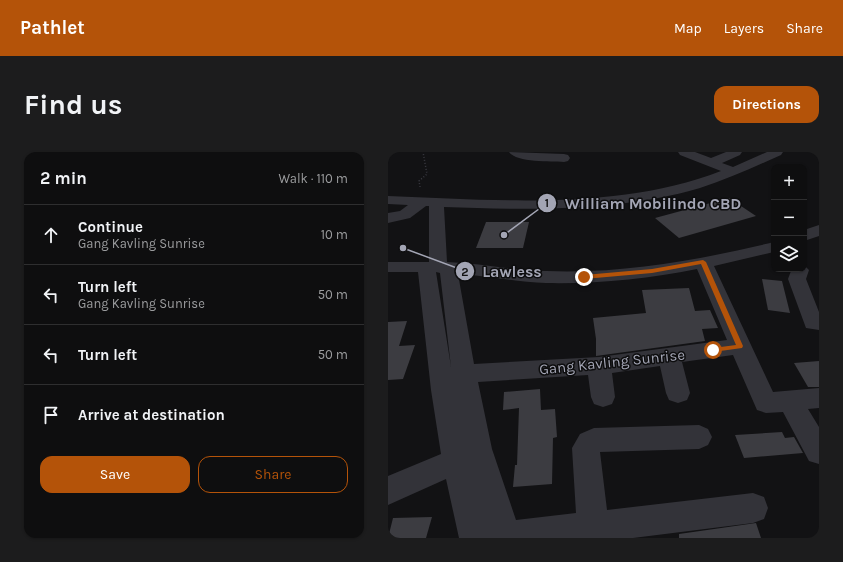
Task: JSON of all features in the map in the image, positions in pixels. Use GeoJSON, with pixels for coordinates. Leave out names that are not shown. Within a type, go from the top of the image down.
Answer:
{"type":"FeatureCollection","features":[{"type":"Feature","properties":{"kind":"street"},"geometry":{"type":"LineString","coordinates":[[515,152],[526,156],[564,158]]}},
{"type":"Feature","properties":{"kind":"street"},"geometry":{"type":"LineString","coordinates":[[684,152],[734,172]]}},
{"type":"Feature","properties":{"kind":"street"},"geometry":{"type":"LineString","coordinates":[[711,163],[736,152]]}},
{"type":"Feature","properties":{"kind":"street"},"geometry":{"type":"LineString","coordinates":[[388,200],[551,205],[605,202],[684,188],[734,172],[777,152]]}},
{"type":"Feature","properties":{"kind":"street"},"geometry":{"type":"LineString","coordinates":[[709,180],[726,191]]}},
{"type":"Feature","properties":{"kind":"street"},"geometry":{"type":"LineString","coordinates":[[642,196],[656,208]]}},
{"type":"Feature","properties":{"kind":"street"},"geometry":{"type":"LineString","coordinates":[[677,203],[705,196]]}},
{"type":"Feature","properties":{"kind":"street"},"geometry":{"type":"LineString","coordinates":[[388,218],[405,215],[429,202]]}},
{"type":"Feature","properties":{"kind":"street"},"geometry":{"type":"LineString","coordinates":[[429,202],[437,267],[443,390],[456,461],[475,538]]}},
{"type":"Feature","properties":{"kind":"street"},"geometry":{"type":"LineString","coordinates":[[807,235],[819,230]]}},
{"type":"Feature","properties":{"kind":"street"},"geometry":{"type":"LineString","coordinates":[[388,268],[437,267],[546,278],[584,277],[652,271],[771,248]]}},
{"type":"Feature","properties":{"kind":"street"},"geometry":{"type":"LineString","coordinates":[[703,262],[766,403],[819,398]]}},
{"type":"Feature","properties":{"kind":"street"},"geometry":{"type":"LineString","coordinates":[[437,267],[464,374],[478,449],[490,481],[504,538],[753,508]]}},
{"type":"Feature","properties":{"kind":"street"},"geometry":{"type":"LineString","coordinates":[[799,272],[797,279],[813,323],[819,323]]}},
{"type":"Feature","properties":{"kind":"street","name":"Gang Kavling Sunrise"},"geometry":{"type":"LineString","coordinates":[[464,374],[599,366],[740,346]]}},
{"type":"Feature","properties":{"kind":"street"},"geometry":{"type":"LineString","coordinates":[[668,356],[678,393]]}},
{"type":"Feature","properties":{"kind":"street"},"geometry":{"type":"LineString","coordinates":[[599,366],[603,397]]}},
{"type":"Feature","properties":{"kind":"street"},"geometry":{"type":"LineString","coordinates":[[790,401],[819,452]]}},
{"type":"Feature","properties":{"kind":"street"},"geometry":{"type":"LineString","coordinates":[[593,527],[586,448],[590,442],[594,440],[699,437]]}},
{"type":"Feature","properties":{"kind":"street"},"geometry":{"type":"LineString","coordinates":[[388,491],[456,461]]}},
{"type":"Feature","properties":{"kind":"path"},"geometry":{"type":"LineString","coordinates":[[423,152],[427,174],[419,181],[429,202]]}},
{"type":"Feature","properties":{"kind":"building"},"geometry":{"type":"Polygon","coordinates":[[[729,198],[756,216],[679,238],[655,218],[729,198]]]}},
{"type":"Feature","properties":{"kind":"building"},"geometry":{"type":"Polygon","coordinates":[[[486,222],[529,222],[523,248],[476,248],[486,222]]]}},
{"type":"Feature","properties":{"kind":"building"},"geometry":{"type":"Polygon","coordinates":[[[762,279],[782,281],[790,313],[768,310],[762,279]]]}},
{"type":"Feature","properties":{"kind":"building"},"geometry":{"type":"Polygon","coordinates":[[[689,288],[695,311],[710,310],[718,328],[702,329],[705,341],[596,356],[596,339],[593,318],[646,313],[642,290],[689,288]]]}},
{"type":"Feature","properties":{"kind":"building"},"geometry":{"type":"Polygon","coordinates":[[[407,321],[399,346],[415,345],[403,379],[388,380],[388,322],[407,321]]]}},
{"type":"Feature","properties":{"kind":"building"},"geometry":{"type":"Polygon","coordinates":[[[819,361],[819,387],[808,387],[794,363],[819,361]]]}},
{"type":"Feature","properties":{"kind":"building"},"geometry":{"type":"Polygon","coordinates":[[[540,389],[541,410],[555,409],[557,437],[553,438],[552,484],[513,487],[515,465],[517,465],[519,408],[503,410],[504,392],[540,389]]]}},
{"type":"Feature","properties":{"kind":"building"},"geometry":{"type":"Polygon","coordinates":[[[782,432],[785,438],[794,437],[803,453],[744,458],[735,435],[782,432]]]}},
{"type":"Feature","properties":{"kind":"building"},"geometry":{"type":"Polygon","coordinates":[[[432,517],[426,538],[388,538],[393,518],[432,517]]]}},
{"type":"Feature","properties":{"kind":"building"},"geometry":{"type":"Polygon","coordinates":[[[756,523],[761,538],[679,538],[679,534],[756,523]]]}},
{"type":"Feature","properties":{"kind":"place","name":"William Mobilindo CBD"},"geometry":{"type":"Point","coordinates":[504,235]}},
{"type":"Feature","properties":{"kind":"place","name":"Lawless"},"geometry":{"type":"Point","coordinates":[403,248]}},
{"type":"Feature","properties":{"kind":"route"},"geometry":{"type":"LineString","coordinates":[[584,277],[652,271],[703,262],[740,346],[713,350]]}}]}
